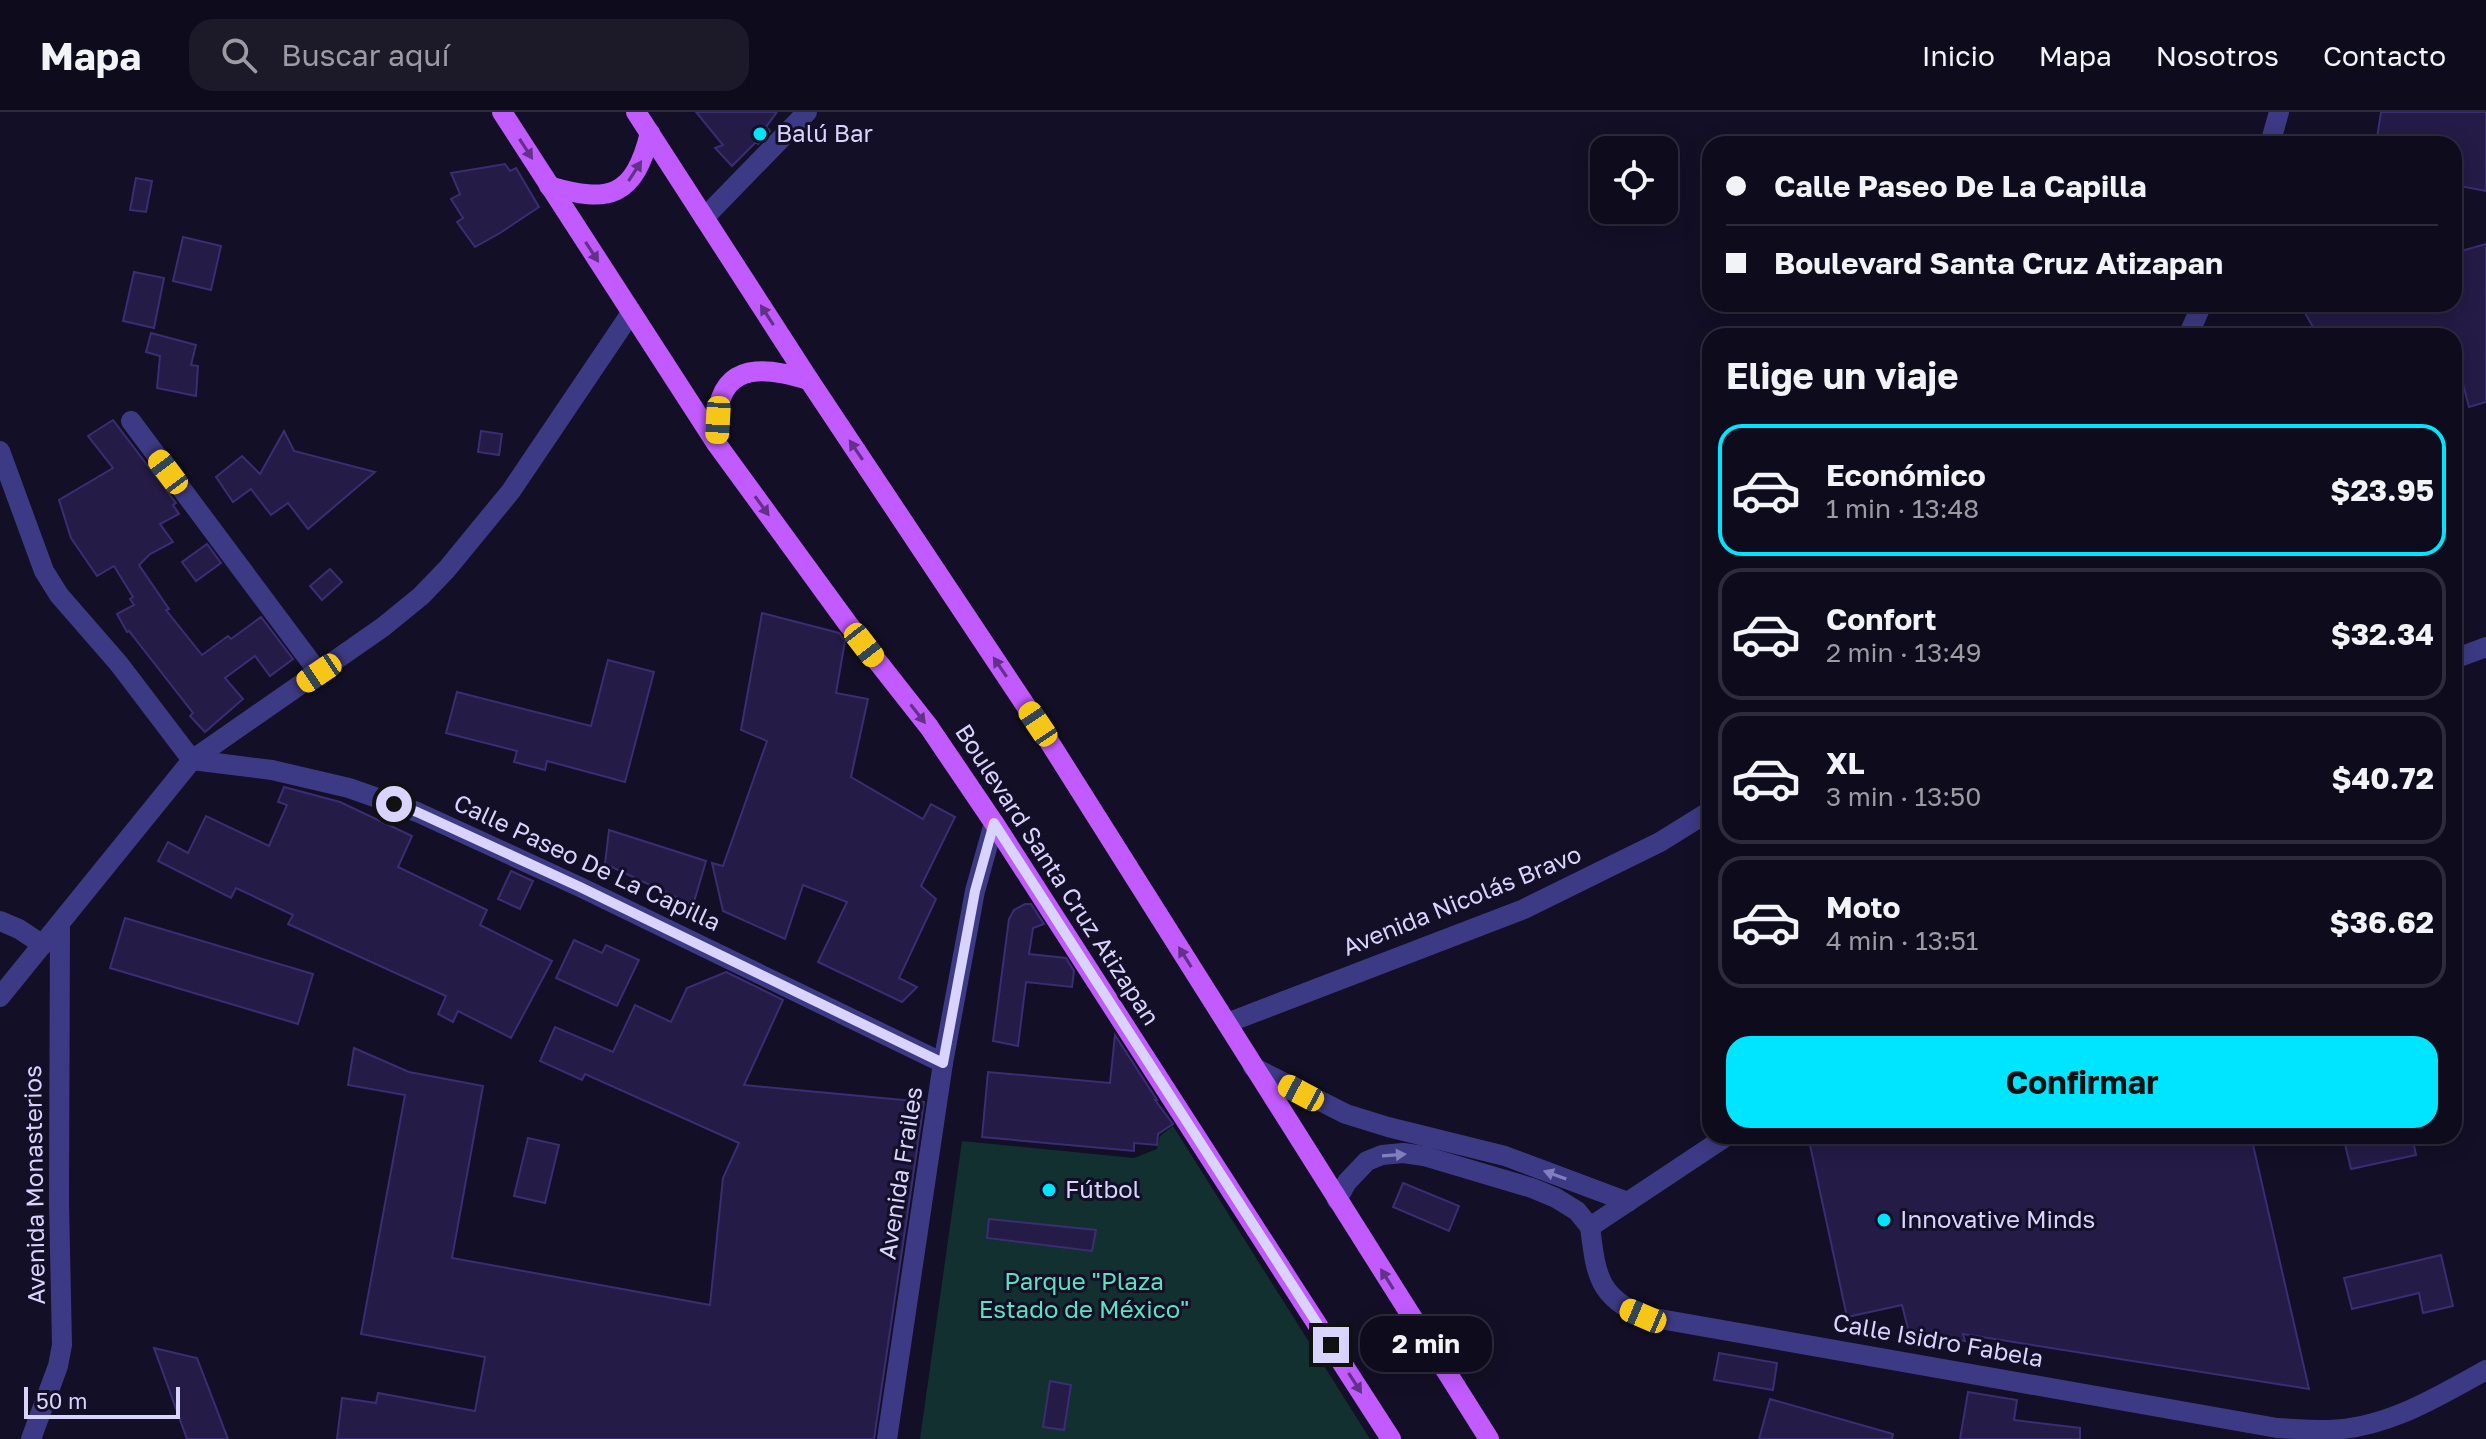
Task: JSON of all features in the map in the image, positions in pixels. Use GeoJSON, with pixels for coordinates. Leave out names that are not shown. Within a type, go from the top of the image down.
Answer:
{"type":"FeatureCollection","features":[{"type":"Feature","properties":{"kind":"main road","name":"Boulevard Santa Cruz Atizapan"},"geometry":{"type":"LineString","coordinates":[[502,112],[716,443],[848,624],[929,727],[994,823],[1391,1439]]}},
{"type":"Feature","properties":{"kind":"main road"},"geometry":{"type":"LineString","coordinates":[[636,112],[809,380],[1038,724],[1489,1439]]}},
{"type":"Feature","properties":{"kind":"main road"},"geometry":{"type":"LineString","coordinates":[[549,186],[589,196],[605,195],[623,187],[636,174],[650,133]]}},
{"type":"Feature","properties":{"kind":"main road"},"geometry":{"type":"LineString","coordinates":[[716,443],[720,402],[728,387],[740,376],[757,370],[778,371],[809,380]]}},
{"type":"Feature","properties":{"kind":"street"},"geometry":{"type":"LineString","coordinates":[[704,218],[807,112]]}},
{"type":"Feature","properties":{"kind":"street"},"geometry":{"type":"LineString","coordinates":[[2272,136],[2279,112]]}},
{"type":"Feature","properties":{"kind":"street"},"geometry":{"type":"LineString","coordinates":[[0,997],[192,760],[383,627],[421,596],[447,569],[511,491],[631,313]]}},
{"type":"Feature","properties":{"kind":"street"},"geometry":{"type":"LineString","coordinates":[[131,421],[319,673]]}},
{"type":"Feature","properties":{"kind":"street"},"geometry":{"type":"LineString","coordinates":[[0,451],[44,571],[59,595],[119,664],[192,760]]}},
{"type":"Feature","properties":{"kind":"street"},"geometry":{"type":"LineString","coordinates":[[2462,656],[2486,647]]}},
{"type":"Feature","properties":{"kind":"street","name":"Calle Paseo De La Capilla"},"geometry":{"type":"LineString","coordinates":[[192,760],[272,770],[349,788],[417,812],[580,887],[943,1063]]}},
{"type":"Feature","properties":{"kind":"street","name":"Avenida Nicolás Bravo"},"geometry":{"type":"LineString","coordinates":[[1227,1023],[1524,909],[1660,842],[1702,816]]}},
{"type":"Feature","properties":{"kind":"street","name":"Avenida Frailes"},"geometry":{"type":"LineString","coordinates":[[887,1439],[943,1063],[975,891],[994,823]]}},
{"type":"Feature","properties":{"kind":"street"},"geometry":{"type":"LineString","coordinates":[[0,921],[43,945]]}},
{"type":"Feature","properties":{"kind":"street","name":"Avenida Monasterios"},"geometry":{"type":"LineString","coordinates":[[31,1439],[58,1366],[62,1345],[60,925]]}},
{"type":"Feature","properties":{"kind":"street"},"geometry":{"type":"LineString","coordinates":[[1253,1067],[1346,1114],[1505,1156],[1628,1202]]}},
{"type":"Feature","properties":{"kind":"street"},"geometry":{"type":"LineString","coordinates":[[1337,1200],[1347,1182],[1367,1161],[1382,1155],[1403,1153],[1424,1156],[1532,1188],[1577,1211],[1590,1227],[1715,1144]]}},
{"type":"Feature","properties":{"kind":"street","name":"Calle Isidro Fabela"},"geometry":{"type":"LineString","coordinates":[[1590,1227],[1594,1261],[1607,1292],[1622,1307],[1643,1316],[2277,1428],[2330,1430],[2377,1423],[2424,1405],[2486,1370]]}},
{"type":"Feature","properties":{"kind":"green space","name":"Parque \"Plaza Estado de México\""},"geometry":{"type":"Polygon","coordinates":[[[1173,1126],[1370,1439],[920,1439],[962,1141],[1134,1158],[1157,1149],[1160,1136],[1173,1126]]]}},
{"type":"Feature","properties":{"kind":"building"},"geometry":{"type":"Polygon","coordinates":[[[696,112],[777,112],[766,127],[770,131],[732,166],[715,148],[723,145],[696,112]]]}},
{"type":"Feature","properties":{"kind":"building"},"geometry":{"type":"Polygon","coordinates":[[[2381,112],[2486,112],[2486,191],[2462,186],[2462,136],[2377,136],[2381,112]]]}},
{"type":"Feature","properties":{"kind":"building"},"geometry":{"type":"Polygon","coordinates":[[[505,164],[510,171],[516,168],[539,207],[475,247],[457,222],[463,218],[451,199],[460,194],[451,173],[505,164]]]}},
{"type":"Feature","properties":{"kind":"building"},"geometry":{"type":"Polygon","coordinates":[[[136,178],[152,181],[146,212],[130,210],[136,178]]]}},
{"type":"Feature","properties":{"kind":"building"},"geometry":{"type":"Polygon","coordinates":[[[183,237],[221,246],[211,290],[173,281],[183,237]]]}},
{"type":"Feature","properties":{"kind":"building"},"geometry":{"type":"Polygon","coordinates":[[[2486,244],[2486,402],[2469,407],[2462,380],[2462,328],[2314,328],[2304,312],[2462,312],[2462,251],[2486,244]]]}},
{"type":"Feature","properties":{"kind":"building"},"geometry":{"type":"Polygon","coordinates":[[[134,272],[164,278],[154,328],[123,321],[134,272]]]}},
{"type":"Feature","properties":{"kind":"building"},"geometry":{"type":"Polygon","coordinates":[[[151,333],[196,345],[191,365],[198,366],[196,396],[157,388],[160,356],[146,352],[151,333]]]}},
{"type":"Feature","properties":{"kind":"building"},"geometry":{"type":"Polygon","coordinates":[[[113,420],[176,503],[173,505],[179,514],[160,524],[173,542],[150,554],[139,565],[169,609],[166,610],[202,655],[261,617],[293,659],[270,676],[255,656],[225,678],[243,699],[205,732],[127,632],[117,614],[134,605],[130,599],[133,597],[114,566],[97,576],[71,538],[59,500],[113,468],[88,436],[113,420]]]}},
{"type":"Feature","properties":{"kind":"building"},"geometry":{"type":"Polygon","coordinates":[[[284,431],[294,451],[375,472],[308,529],[288,503],[271,515],[251,489],[233,502],[216,477],[242,456],[260,474],[284,431]]]}},
{"type":"Feature","properties":{"kind":"building"},"geometry":{"type":"Polygon","coordinates":[[[481,431],[502,434],[499,455],[478,452],[481,431]]]}},
{"type":"Feature","properties":{"kind":"building"},"geometry":{"type":"Polygon","coordinates":[[[207,544],[221,563],[196,581],[182,562],[207,544]]]}},
{"type":"Feature","properties":{"kind":"building"},"geometry":{"type":"Polygon","coordinates":[[[330,569],[342,582],[322,600],[310,586],[330,569]]]}},
{"type":"Feature","properties":{"kind":"building"},"geometry":{"type":"Polygon","coordinates":[[[762,613],[839,633],[845,641],[836,693],[868,699],[851,777],[923,819],[931,804],[955,817],[921,886],[936,899],[899,978],[917,987],[902,1002],[818,962],[847,902],[803,885],[785,939],[723,911],[712,863],[723,866],[767,741],[741,730],[762,613]]]}},
{"type":"Feature","properties":{"kind":"building"},"geometry":{"type":"Polygon","coordinates":[[[608,660],[654,672],[625,782],[547,761],[545,770],[514,762],[517,751],[446,733],[457,692],[591,726],[608,660]]]}},
{"type":"Feature","properties":{"kind":"building"},"geometry":{"type":"Polygon","coordinates":[[[284,787],[340,802],[412,836],[398,867],[487,910],[480,925],[552,961],[511,1038],[458,1011],[453,1022],[438,1014],[446,996],[288,924],[293,915],[236,888],[231,898],[158,861],[168,842],[188,853],[206,816],[269,846],[287,805],[278,802],[284,787]]]}},
{"type":"Feature","properties":{"kind":"building"},"geometry":{"type":"Polygon","coordinates":[[[609,830],[706,861],[693,905],[605,864],[609,830]]]}},
{"type":"Feature","properties":{"kind":"building"},"geometry":{"type":"Polygon","coordinates":[[[511,871],[533,881],[520,909],[498,899],[511,871]]]}},
{"type":"Feature","properties":{"kind":"building"},"geometry":{"type":"Polygon","coordinates":[[[1031,904],[1044,924],[1033,928],[1029,954],[1066,958],[1074,971],[1072,987],[1026,982],[1018,1046],[993,1041],[1009,919],[1014,910],[1031,904]]]}},
{"type":"Feature","properties":{"kind":"building"},"geometry":{"type":"Polygon","coordinates":[[[125,918],[313,974],[298,1024],[110,968],[125,918]]]}},
{"type":"Feature","properties":{"kind":"building"},"geometry":{"type":"Polygon","coordinates":[[[574,940],[602,953],[606,945],[639,960],[617,1006],[556,978],[574,940]]]}},
{"type":"Feature","properties":{"kind":"building"},"geometry":{"type":"Polygon","coordinates":[[[726,972],[783,1000],[744,1085],[924,1102],[874,1439],[337,1439],[342,1398],[376,1403],[378,1393],[475,1411],[485,1357],[361,1334],[405,1095],[348,1085],[354,1048],[409,1072],[483,1086],[452,1258],[710,1305],[723,1178],[739,1143],[585,1074],[582,1080],[540,1061],[555,1027],[613,1052],[635,1005],[671,1022],[687,988],[726,972]]]}},
{"type":"Feature","properties":{"kind":"building"},"geometry":{"type":"Polygon","coordinates":[[[1115,1035],[1173,1124],[1158,1134],[1157,1145],[1134,1143],[1134,1151],[982,1137],[988,1072],[1110,1083],[1115,1035]]]}},
{"type":"Feature","properties":{"kind":"building"},"geometry":{"type":"Polygon","coordinates":[[[528,1138],[559,1145],[545,1203],[514,1196],[528,1138]]]}},
{"type":"Feature","properties":{"kind":"building"},"geometry":{"type":"Polygon","coordinates":[[[1810,1144],[2253,1144],[2309,1389],[1963,1334],[1965,1341],[1909,1333],[1902,1305],[1847,1317],[1810,1144]]]}},
{"type":"Feature","properties":{"kind":"building"},"geometry":{"type":"Polygon","coordinates":[[[2345,1144],[2414,1144],[2416,1155],[2351,1169],[2345,1144]]]}},
{"type":"Feature","properties":{"kind":"building"},"geometry":{"type":"Polygon","coordinates":[[[1403,1183],[1459,1206],[1449,1231],[1393,1207],[1403,1183]]]}},
{"type":"Feature","properties":{"kind":"building"},"geometry":{"type":"Polygon","coordinates":[[[989,1219],[1096,1230],[1092,1251],[987,1238],[989,1219]]]}},
{"type":"Feature","properties":{"kind":"building"},"geometry":{"type":"Polygon","coordinates":[[[2441,1255],[2453,1306],[2423,1313],[2419,1293],[2352,1309],[2344,1278],[2441,1255]]]}},
{"type":"Feature","properties":{"kind":"building"},"geometry":{"type":"Polygon","coordinates":[[[154,1348],[197,1358],[228,1439],[187,1439],[154,1348]]]}},
{"type":"Feature","properties":{"kind":"building"},"geometry":{"type":"Polygon","coordinates":[[[1719,1353],[1777,1363],[1773,1390],[1714,1380],[1719,1353]]]}},
{"type":"Feature","properties":{"kind":"building"},"geometry":{"type":"Polygon","coordinates":[[[1050,1381],[1071,1385],[1064,1430],[1043,1427],[1050,1381]]]}},
{"type":"Feature","properties":{"kind":"building"},"geometry":{"type":"Polygon","coordinates":[[[1968,1392],[2017,1400],[2014,1420],[2080,1428],[2080,1439],[1960,1439],[1968,1392]]]}},
{"type":"Feature","properties":{"kind":"building"},"geometry":{"type":"Polygon","coordinates":[[[1770,1399],[1893,1434],[1892,1439],[1759,1439],[1770,1399]]]}},
{"type":"Feature","properties":{"kind":"place","name":"Balú Bar"},"geometry":{"type":"Point","coordinates":[760,134]}},
{"type":"Feature","properties":{"kind":"place","name":"Fútbol"},"geometry":{"type":"Point","coordinates":[1049,1190]}},
{"type":"Feature","properties":{"kind":"place","name":"Innovative Minds"},"geometry":{"type":"Point","coordinates":[1884,1220]}},
{"type":"Feature","properties":{"kind":"route"},"geometry":{"type":"LineString","coordinates":[[394,804],[580,887],[943,1063],[975,891],[994,823],[1331,1345]]}}]}
